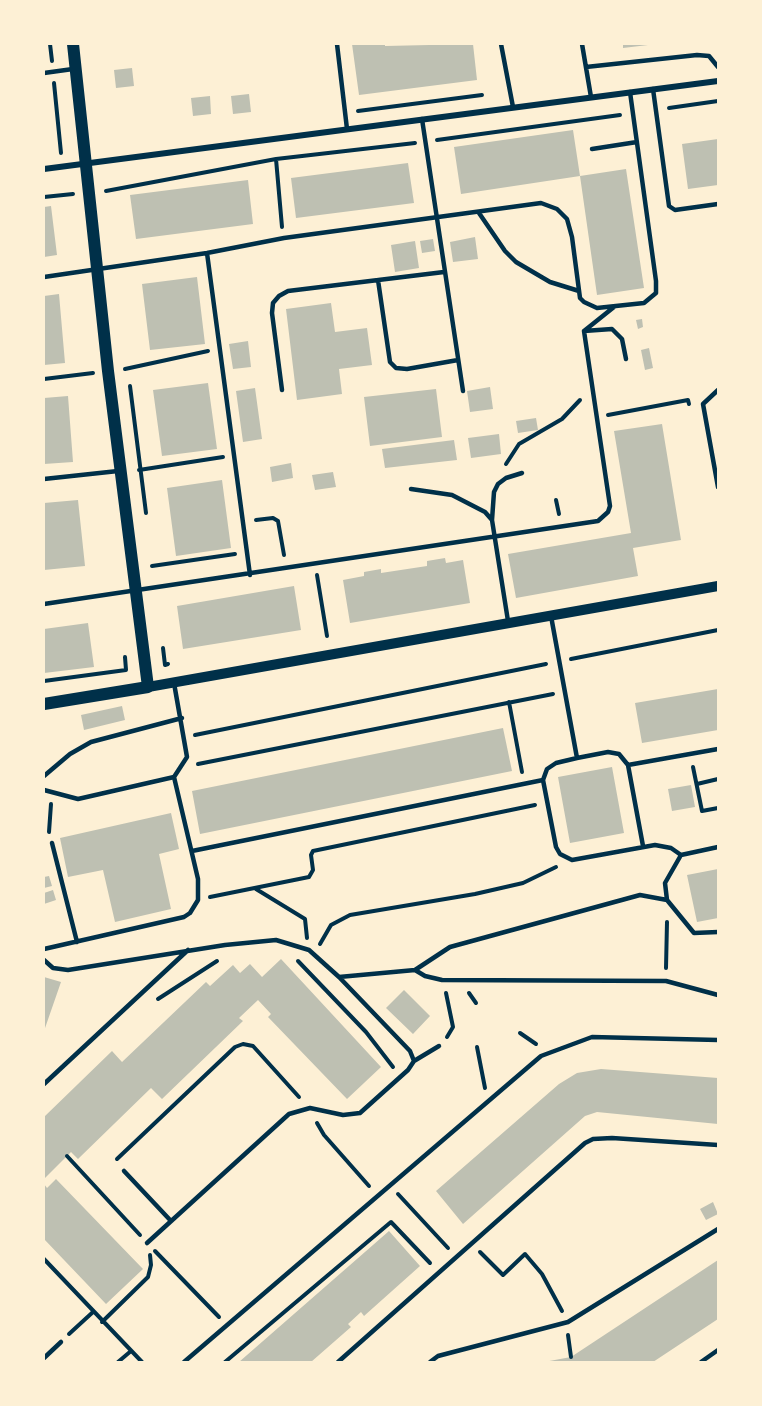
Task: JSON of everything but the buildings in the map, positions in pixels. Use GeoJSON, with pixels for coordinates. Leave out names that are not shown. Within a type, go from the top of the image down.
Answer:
{"type":"FeatureCollection","features":[{"type":"Feature","properties":{"kind":"main road"},"geometry":{"type":"LineString","coordinates":[[45,706],[148,687],[108,371],[74,44]]}},
{"type":"Feature","properties":{"kind":"street"},"geometry":{"type":"LineString","coordinates":[[44,169],[718,81]]}},
{"type":"Feature","properties":{"kind":"street"},"geometry":{"type":"LineString","coordinates":[[148,687],[718,586]]}},
{"type":"Feature","properties":{"kind":"lane"},"geometry":{"type":"LineString","coordinates":[[336,44],[347,129]]}},
{"type":"Feature","properties":{"kind":"lane"},"geometry":{"type":"LineString","coordinates":[[501,44],[513,107]]}},
{"type":"Feature","properties":{"kind":"lane"},"geometry":{"type":"LineString","coordinates":[[582,44],[591,97]]}},
{"type":"Feature","properties":{"kind":"lane"},"geometry":{"type":"LineString","coordinates":[[586,67],[697,55],[709,56],[718,67]]}},
{"type":"Feature","properties":{"kind":"lane"},"geometry":{"type":"LineString","coordinates":[[44,73],[76,69]]}},
{"type":"Feature","properties":{"kind":"lane"},"geometry":{"type":"LineString","coordinates":[[653,89],[669,206],[675,210],[718,204]]}},
{"type":"Feature","properties":{"kind":"lane"},"geometry":{"type":"LineString","coordinates":[[44,277],[207,253],[284,238],[541,203],[556,209],[567,219],[572,237],[580,298],[590,306],[597,308],[644,303],[656,293],[651,234],[630,92]]}},
{"type":"Feature","properties":{"kind":"lane"},"geometry":{"type":"LineString","coordinates":[[422,119],[463,391]]}},
{"type":"Feature","properties":{"kind":"lane"},"geometry":{"type":"LineString","coordinates":[[592,149],[637,142]]}},
{"type":"Feature","properties":{"kind":"lane"},"geometry":{"type":"LineString","coordinates":[[479,213],[505,252],[516,262],[550,282],[579,291]]}},
{"type":"Feature","properties":{"kind":"lane"},"geometry":{"type":"LineString","coordinates":[[207,253],[250,575]]}},
{"type":"Feature","properties":{"kind":"lane"},"geometry":{"type":"LineString","coordinates":[[282,390],[273,303],[288,291],[444,272]]}},
{"type":"Feature","properties":{"kind":"lane"},"geometry":{"type":"LineString","coordinates":[[378,280],[390,362],[396,368],[406,369],[458,360]]}},
{"type":"Feature","properties":{"kind":"lane"},"geometry":{"type":"LineString","coordinates":[[584,331],[614,307]]}},
{"type":"Feature","properties":{"kind":"lane"},"geometry":{"type":"LineString","coordinates":[[584,331],[612,329],[622,339],[626,359]]}},
{"type":"Feature","properties":{"kind":"lane"},"geometry":{"type":"LineString","coordinates":[[44,604],[250,575],[598,521],[608,512],[610,506],[584,331]]}},
{"type":"Feature","properties":{"kind":"lane"},"geometry":{"type":"LineString","coordinates":[[718,390],[703,404],[718,487]]}},
{"type":"Feature","properties":{"kind":"lane"},"geometry":{"type":"LineString","coordinates":[[44,479],[120,470]]}},
{"type":"Feature","properties":{"kind":"lane"},"geometry":{"type":"LineString","coordinates":[[509,624],[497,537],[492,520],[494,492],[502,480],[522,473]]}},
{"type":"Feature","properties":{"kind":"lane"},"geometry":{"type":"LineString","coordinates":[[411,489],[452,495],[485,512],[492,520]]}},
{"type":"Feature","properties":{"kind":"lane"},"geometry":{"type":"LineString","coordinates":[[551,616],[577,758]]}},
{"type":"Feature","properties":{"kind":"lane"},"geometry":{"type":"LineString","coordinates":[[44,790],[78,799],[174,777],[183,767],[187,757],[186,737],[174,682]]}},
{"type":"Feature","properties":{"kind":"lane"},"geometry":{"type":"LineString","coordinates":[[44,776],[70,754],[91,742],[182,718]]}},
{"type":"Feature","properties":{"kind":"lane"},"geometry":{"type":"LineString","coordinates":[[628,765],[718,749]]}},
{"type":"Feature","properties":{"kind":"lane"},"geometry":{"type":"LineString","coordinates":[[643,846],[628,765],[619,754],[608,752],[577,758],[556,763],[547,769],[543,780],[556,847],[560,854],[572,860],[643,846],[671,848],[681,855],[718,847]]}},
{"type":"Feature","properties":{"kind":"lane"},"geometry":{"type":"LineString","coordinates":[[44,949],[184,917],[198,900],[198,879],[174,777]]}},
{"type":"Feature","properties":{"kind":"lane"},"geometry":{"type":"LineString","coordinates":[[192,851],[543,780]]}},
{"type":"Feature","properties":{"kind":"lane"},"geometry":{"type":"LineString","coordinates":[[52,843],[77,942]]}},
{"type":"Feature","properties":{"kind":"lane"},"geometry":{"type":"LineString","coordinates":[[681,855],[665,883],[667,900],[694,933],[718,932]]}},
{"type":"Feature","properties":{"kind":"lane"},"geometry":{"type":"LineString","coordinates":[[339,977],[350,974],[415,970],[450,947],[640,895],[667,900]]}},
{"type":"Feature","properties":{"kind":"lane"},"geometry":{"type":"LineString","coordinates":[[44,960],[53,968],[68,970],[188,950],[276,940],[309,950],[339,977],[410,1051],[414,1060]]}},
{"type":"Feature","properties":{"kind":"lane"},"geometry":{"type":"LineString","coordinates":[[44,1084],[188,950]]}},
{"type":"Feature","properties":{"kind":"lane"},"geometry":{"type":"LineString","coordinates":[[415,970],[425,976],[442,980],[666,981],[718,995]]}},
{"type":"Feature","properties":{"kind":"lane"},"geometry":{"type":"LineString","coordinates":[[184,1362],[541,1056],[592,1037],[718,1040]]}},
{"type":"Feature","properties":{"kind":"lane"},"geometry":{"type":"LineString","coordinates":[[147,1243],[289,1114],[310,1108],[343,1115],[360,1113],[414,1060],[439,1046]]}},
{"type":"Feature","properties":{"kind":"lane"},"geometry":{"type":"LineString","coordinates":[[338,1362],[577,1150],[593,1139],[718,1145]]}},
{"type":"Feature","properties":{"kind":"lane"},"geometry":{"type":"LineString","coordinates":[[124,1171],[171,1221]]}},
{"type":"Feature","properties":{"kind":"lane"},"geometry":{"type":"LineString","coordinates":[[430,1362],[438,1356],[568,1322],[718,1229]]}},
{"type":"Feature","properties":{"kind":"lane"},"geometry":{"type":"LineString","coordinates":[[44,1358],[61,1342]]}},
{"type":"Feature","properties":{"kind":"lane"},"geometry":{"type":"LineString","coordinates":[[700,1362],[718,1350]]}},
{"type":"Feature","properties":{"kind":"path"},"geometry":{"type":"LineString","coordinates":[[50,44],[62,153]]}},
{"type":"Feature","properties":{"kind":"path"},"geometry":{"type":"LineString","coordinates":[[345,112],[510,92]]}},
{"type":"Feature","properties":{"kind":"path"},"geometry":{"type":"LineString","coordinates":[[656,110],[718,101]]}},
{"type":"Feature","properties":{"kind":"path"},"geometry":{"type":"LineString","coordinates":[[108,201],[106,190],[276,159],[632,114]]}},
{"type":"Feature","properties":{"kind":"path"},"geometry":{"type":"LineString","coordinates":[[276,159],[284,238]]}},
{"type":"Feature","properties":{"kind":"path"},"geometry":{"type":"LineString","coordinates":[[44,197],[71,194]]}},
{"type":"Feature","properties":{"kind":"path"},"geometry":{"type":"LineString","coordinates":[[44,379],[127,368],[220,348]]}},
{"type":"Feature","properties":{"kind":"path"},"geometry":{"type":"LineString","coordinates":[[126,357],[147,523]]}},
{"type":"Feature","properties":{"kind":"path"},"geometry":{"type":"LineString","coordinates":[[502,480],[508,459],[519,444],[562,419],[591,387]]}},
{"type":"Feature","properties":{"kind":"path"},"geometry":{"type":"LineString","coordinates":[[596,417],[688,400],[690,409],[703,407]]}},
{"type":"Feature","properties":{"kind":"path"},"geometry":{"type":"LineString","coordinates":[[120,470],[141,470],[234,455]]}},
{"type":"Feature","properties":{"kind":"path"},"geometry":{"type":"LineString","coordinates":[[243,521],[273,518],[278,521],[283,543]]}},
{"type":"Feature","properties":{"kind":"path"},"geometry":{"type":"LineString","coordinates":[[152,566],[247,552]]}},
{"type":"Feature","properties":{"kind":"path"},"geometry":{"type":"LineString","coordinates":[[151,555],[155,589]]}},
{"type":"Feature","properties":{"kind":"path"},"geometry":{"type":"LineString","coordinates":[[316,565],[327,636]]}},
{"type":"Feature","properties":{"kind":"path"},"geometry":{"type":"LineString","coordinates":[[186,737],[718,630]]}},
{"type":"Feature","properties":{"kind":"path"},"geometry":{"type":"LineString","coordinates":[[315,639],[338,635]]}},
{"type":"Feature","properties":{"kind":"path"},"geometry":{"type":"LineString","coordinates":[[162,643],[165,665],[177,663]]}},
{"type":"Feature","properties":{"kind":"path"},"geometry":{"type":"LineString","coordinates":[[183,767],[565,691]]}},
{"type":"Feature","properties":{"kind":"path"},"geometry":{"type":"LineString","coordinates":[[509,702],[525,783]]}},
{"type":"Feature","properties":{"kind":"path"},"geometry":{"type":"LineString","coordinates":[[691,754],[702,811],[718,808]]}},
{"type":"Feature","properties":{"kind":"path"},"geometry":{"type":"LineString","coordinates":[[697,784],[718,779]]}},
{"type":"Feature","properties":{"kind":"path"},"geometry":{"type":"LineString","coordinates":[[52,843],[48,823],[56,795]]}},
{"type":"Feature","properties":{"kind":"path"},"geometry":{"type":"LineString","coordinates":[[198,900],[309,877],[313,870],[311,855],[313,850],[546,803]]}},
{"type":"Feature","properties":{"kind":"path"},"geometry":{"type":"LineString","coordinates":[[314,955],[332,925],[339,919],[523,883],[572,860]]}},
{"type":"Feature","properties":{"kind":"path"},"geometry":{"type":"LineString","coordinates":[[255,888],[305,919],[309,950]]}},
{"type":"Feature","properties":{"kind":"path"},"geometry":{"type":"LineString","coordinates":[[666,981],[667,927]]}},
{"type":"Feature","properties":{"kind":"path"},"geometry":{"type":"LineString","coordinates":[[290,957],[317,981],[384,1052],[393,1066],[394,1082]]}},
{"type":"Feature","properties":{"kind":"path"},"geometry":{"type":"LineString","coordinates":[[154,1002],[220,959]]}},
{"type":"Feature","properties":{"kind":"path"},"geometry":{"type":"LineString","coordinates":[[439,1046],[453,1027],[442,980]]}},
{"type":"Feature","properties":{"kind":"path"},"geometry":{"type":"LineString","coordinates":[[124,1171],[117,1164],[117,1158],[235,1047],[243,1044],[253,1046],[310,1108]]}},
{"type":"Feature","properties":{"kind":"path"},"geometry":{"type":"LineString","coordinates":[[477,1047],[484,1086]]}},
{"type":"Feature","properties":{"kind":"path"},"geometry":{"type":"LineString","coordinates":[[324,1135],[377,1195]]}},
{"type":"Feature","properties":{"kind":"path"},"geometry":{"type":"LineString","coordinates":[[67,1156],[226,1325]]}},
{"type":"Feature","properties":{"kind":"path"},"geometry":{"type":"LineString","coordinates":[[399,1187],[397,1193],[452,1251]]}},
{"type":"Feature","properties":{"kind":"path"},"geometry":{"type":"LineString","coordinates":[[225,1362],[392,1222],[438,1272]]}},
{"type":"Feature","properties":{"kind":"path"},"geometry":{"type":"LineString","coordinates":[[102,1322],[148,1277],[152,1265],[147,1243]]}},
{"type":"Feature","properties":{"kind":"path"},"geometry":{"type":"LineString","coordinates":[[471,1243],[503,1275],[525,1254],[542,1274]]}},
{"type":"Feature","properties":{"kind":"path"},"geometry":{"type":"LineString","coordinates":[[44,1259],[142,1362]]}},
{"type":"Feature","properties":{"kind":"path"},"geometry":{"type":"LineString","coordinates":[[61,1342],[93,1312]]}},
{"type":"Feature","properties":{"kind":"path"},"geometry":{"type":"LineString","coordinates":[[118,1362],[131,1351]]}}]}
